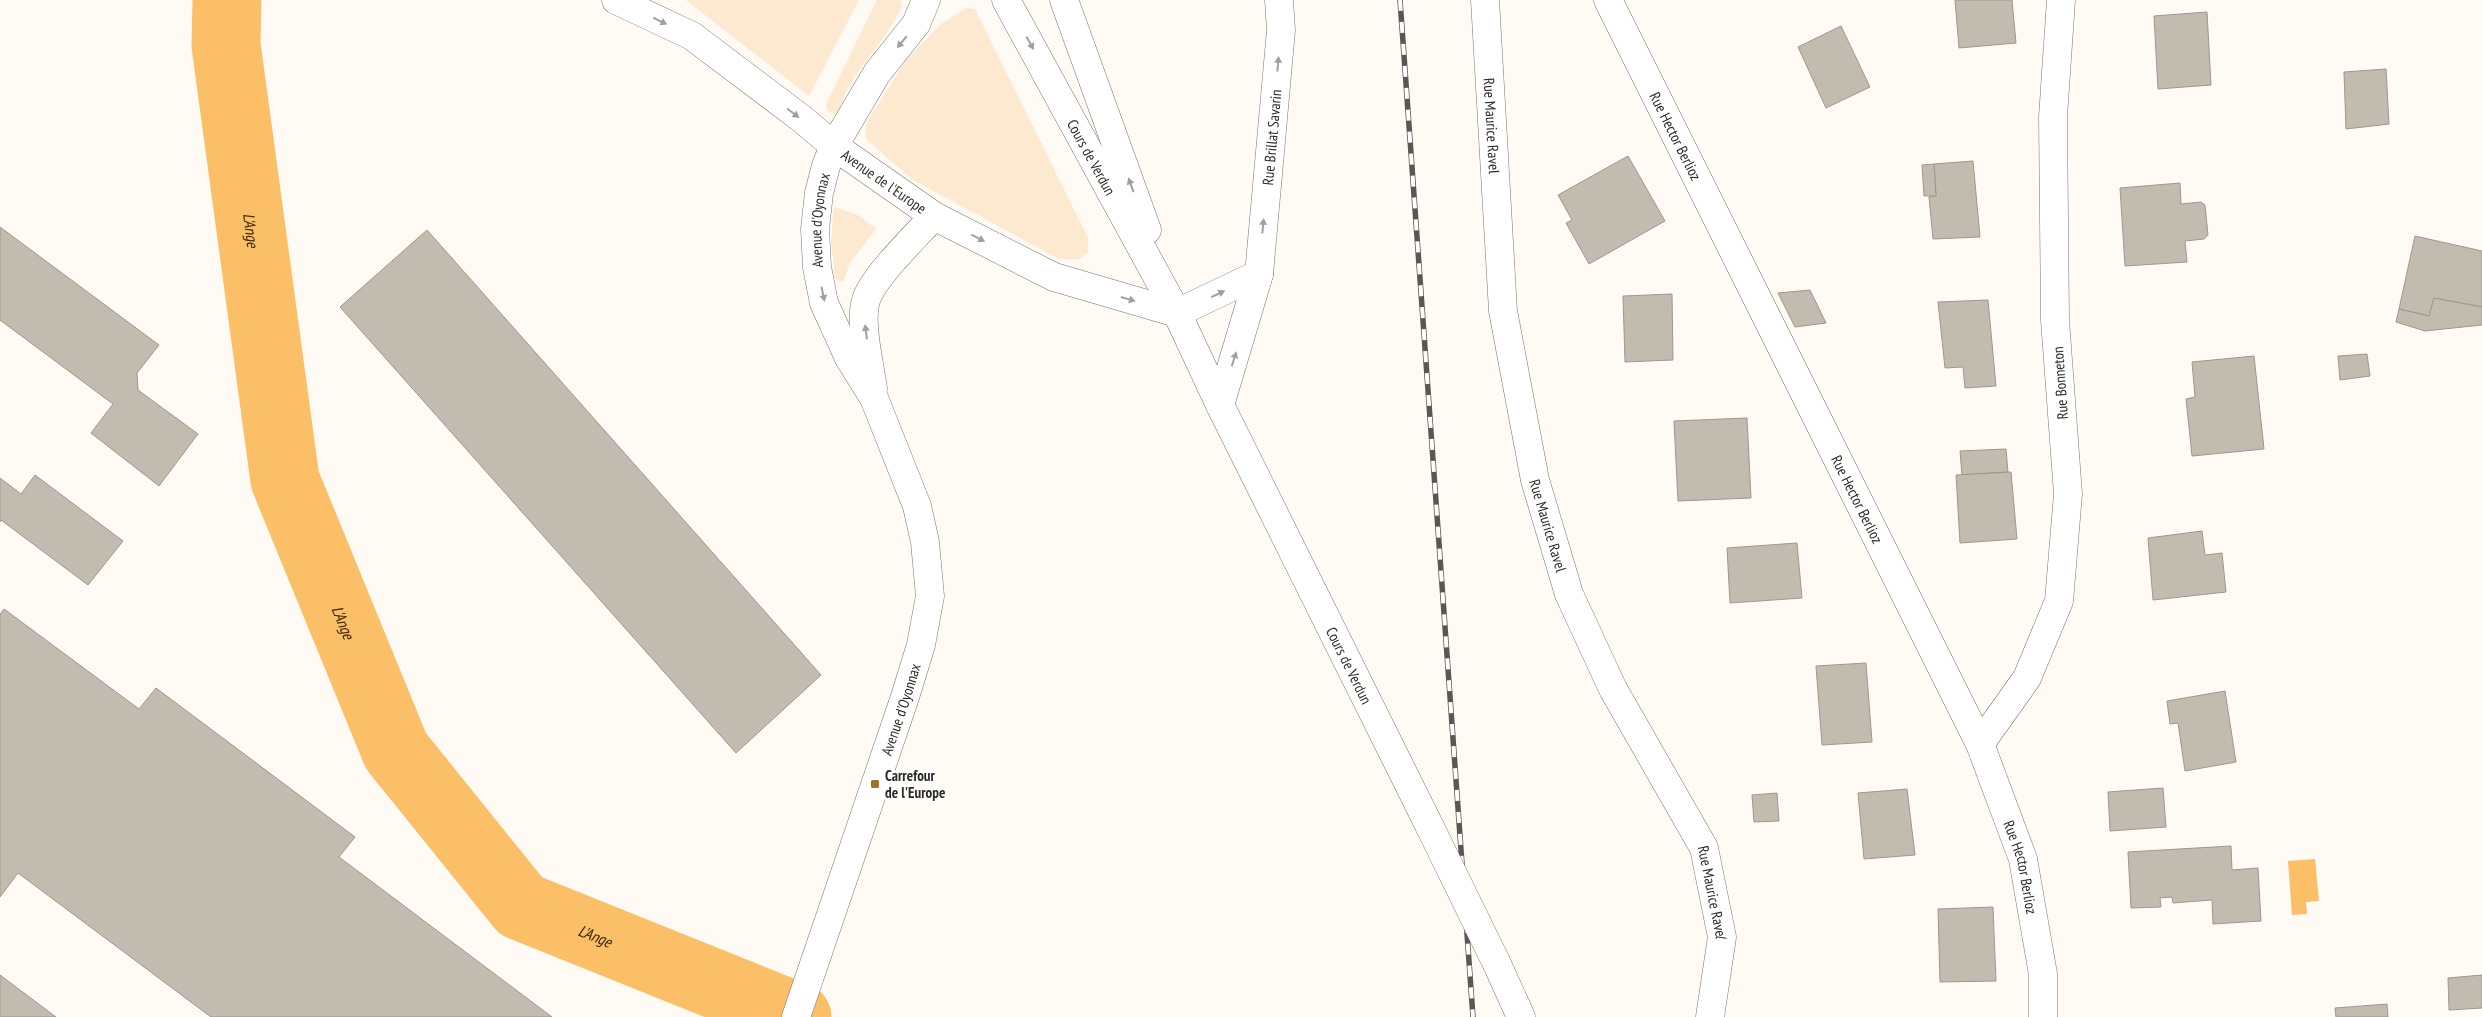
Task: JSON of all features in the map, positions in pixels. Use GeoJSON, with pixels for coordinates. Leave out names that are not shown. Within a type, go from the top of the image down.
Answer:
{"type":"FeatureCollection","features":[{"type":"Feature","properties":{"kind":"main road","name":"Avenue de l'Europe"},"geometry":{"type":"LineString","coordinates":[[616,0],[692,36],[802,119],[834,146],[934,216],[1054,277],[1177,313]]}},
{"type":"Feature","properties":{"kind":"main road","name":"Avenue d'Oyonnax"},"geometry":{"type":"LineString","coordinates":[[796,1017],[907,689],[921,645],[930,596],[925,542],[917,506],[874,398],[849,358],[824,303],[817,267],[815,229],[819,194],[826,166],[834,146],[877,73],[916,24],[926,0]]}},
{"type":"Feature","properties":{"kind":"main road","name":"Cours de Verdun"},"geometry":{"type":"LineString","coordinates":[[1006,0],[1177,313],[1220,405],[1430,827],[1521,1017]]}},
{"type":"Feature","properties":{"kind":"main road","name":"Cours de Verdun"},"geometry":{"type":"LineString","coordinates":[[1064,0],[1177,313]]}},
{"type":"Feature","properties":{"kind":"main road","name":"Rue Brillat Savarin"},"geometry":{"type":"LineString","coordinates":[[1220,405],[1259,274],[1281,30],[1279,0]]}},
{"type":"Feature","properties":{"kind":"main road","name":"Rue Maurice Ravel"},"geometry":{"type":"LineString","coordinates":[[1484,0],[1503,311],[1536,480],[1569,594],[1613,689],[1704,848],[1722,937],[1710,1017]]}},
{"type":"Feature","properties":{"kind":"main road","name":"Rue Hector Berlioz"},"geometry":{"type":"LineString","coordinates":[[1608,0],[1980,744],[2023,859],[2042,974],[2043,1017]]}},
{"type":"Feature","properties":{"kind":"main road","name":"Rue Bonneton"},"geometry":{"type":"LineString","coordinates":[[1980,744],[2027,678],[2058,601],[2068,494],[2055,320],[2053,116],[2061,0]]}},
{"type":"Feature","properties":{"kind":"main road","name":"Avenue d'Oyonnax"},"geometry":{"type":"LineString","coordinates":[[874,398],[864,320],[866,300],[876,282],[934,216]]}},
{"type":"Feature","properties":{"kind":"main road"},"geometry":{"type":"LineString","coordinates":[[1177,313],[1259,274]]}},
{"type":"Feature","properties":{"kind":"shaded area"},"geometry":{"type":"Polygon","coordinates":[[[686,0],[859,0],[809,96],[686,0]]]}},
{"type":"Feature","properties":{"kind":"shaded area"},"geometry":{"type":"Polygon","coordinates":[[[877,0],[900,0],[902,6],[897,17],[854,77],[839,109],[834,115],[827,110],[826,104],[877,0]]]}},
{"type":"Feature","properties":{"kind":"shaded area"},"geometry":{"type":"Polygon","coordinates":[[[966,8],[975,9],[1088,238],[1088,252],[1079,259],[1059,259],[913,180],[865,138],[867,122],[906,60],[941,24],[966,8]]]}},
{"type":"Feature","properties":{"kind":"shaded area"},"geometry":{"type":"Polygon","coordinates":[[[834,207],[858,215],[876,229],[850,263],[843,282],[835,279],[831,242],[834,207]]]}},
{"type":"Feature","properties":{"kind":"shaded area"},"geometry":{"type":"Polygon","coordinates":[[[2315,859],[2319,901],[2306,902],[2307,914],[2292,915],[2288,861],[2315,859]]]}},
{"type":"Feature","properties":{"kind":"building"},"geometry":{"type":"Polygon","coordinates":[[[1955,0],[2012,0],[2016,43],[1959,48],[1955,0]]]}},
{"type":"Feature","properties":{"kind":"building"},"geometry":{"type":"Polygon","coordinates":[[[2207,12],[2211,85],[2158,89],[2154,16],[2207,12]]]}},
{"type":"Feature","properties":{"kind":"building"},"geometry":{"type":"Polygon","coordinates":[[[1841,26],[1870,87],[1826,108],[1798,47],[1841,26]]]}},
{"type":"Feature","properties":{"kind":"building"},"geometry":{"type":"Polygon","coordinates":[[[2386,69],[2389,124],[2346,129],[2344,72],[2386,69]]]}},
{"type":"Feature","properties":{"kind":"building"},"geometry":{"type":"Polygon","coordinates":[[[1628,156],[1665,221],[1589,264],[1566,223],[1572,220],[1558,195],[1628,156]]]}},
{"type":"Feature","properties":{"kind":"building"},"geometry":{"type":"Polygon","coordinates":[[[1973,161],[1980,237],[1933,239],[1929,197],[1936,196],[1934,164],[1973,161]]]}},
{"type":"Feature","properties":{"kind":"building"},"geometry":{"type":"Polygon","coordinates":[[[1934,164],[1936,196],[1924,196],[1922,165],[1934,164]]]}},
{"type":"Feature","properties":{"kind":"building"},"geometry":{"type":"Polygon","coordinates":[[[2180,183],[2181,204],[2201,202],[2205,205],[2208,235],[2204,239],[2185,241],[2187,262],[2125,266],[2120,188],[2180,183]]]}},
{"type":"Feature","properties":{"kind":"building"},"geometry":{"type":"Polygon","coordinates":[[[0,227],[159,345],[137,373],[138,390],[198,434],[159,486],[91,433],[113,404],[0,320],[0,227]]]}},
{"type":"Feature","properties":{"kind":"building"},"geometry":{"type":"Polygon","coordinates":[[[427,230],[821,675],[736,753],[340,307],[427,230]]]}},
{"type":"Feature","properties":{"kind":"building"},"geometry":{"type":"Polygon","coordinates":[[[2415,236],[2482,251],[2482,307],[2434,298],[2429,316],[2399,309],[2415,236]]]}},
{"type":"Feature","properties":{"kind":"building"},"geometry":{"type":"Polygon","coordinates":[[[1810,290],[1826,323],[1795,327],[1778,293],[1810,290]]]}},
{"type":"Feature","properties":{"kind":"building"},"geometry":{"type":"Polygon","coordinates":[[[1672,294],[1673,360],[1625,362],[1623,296],[1672,294]]]}},
{"type":"Feature","properties":{"kind":"building"},"geometry":{"type":"Polygon","coordinates":[[[2434,298],[2482,307],[2482,325],[2425,331],[2396,322],[2399,309],[2429,316],[2434,298]]]}},
{"type":"Feature","properties":{"kind":"building"},"geometry":{"type":"Polygon","coordinates":[[[1988,300],[1996,386],[1965,388],[1963,367],[1945,368],[1938,302],[1988,300]]]}},
{"type":"Feature","properties":{"kind":"building"},"geometry":{"type":"Polygon","coordinates":[[[2367,354],[2370,376],[2340,380],[2338,356],[2367,354]]]}},
{"type":"Feature","properties":{"kind":"building"},"geometry":{"type":"Polygon","coordinates":[[[2254,356],[2264,449],[2192,456],[2186,399],[2195,397],[2192,362],[2254,356]]]}},
{"type":"Feature","properties":{"kind":"building"},"geometry":{"type":"Polygon","coordinates":[[[1747,418],[1751,498],[1678,501],[1674,421],[1747,418]]]}},
{"type":"Feature","properties":{"kind":"building"},"geometry":{"type":"Polygon","coordinates":[[[2006,449],[2008,472],[1962,475],[1960,451],[2006,449]]]}},
{"type":"Feature","properties":{"kind":"building"},"geometry":{"type":"Polygon","coordinates":[[[2011,472],[2017,539],[1960,543],[1956,475],[2011,472]]]}},
{"type":"Feature","properties":{"kind":"building"},"geometry":{"type":"Polygon","coordinates":[[[35,475],[123,541],[88,585],[1,520],[0,522],[0,478],[21,494],[35,475]]]}},
{"type":"Feature","properties":{"kind":"building"},"geometry":{"type":"Polygon","coordinates":[[[2202,531],[2205,555],[2222,553],[2226,592],[2153,600],[2148,538],[2202,531]]]}},
{"type":"Feature","properties":{"kind":"building"},"geometry":{"type":"Polygon","coordinates":[[[1797,543],[1802,598],[1730,603],[1727,548],[1797,543]]]}},
{"type":"Feature","properties":{"kind":"building"},"geometry":{"type":"Polygon","coordinates":[[[4,609],[139,709],[156,688],[355,837],[339,857],[552,1017],[211,1017],[18,873],[0,897],[0,614],[4,609]]]}},
{"type":"Feature","properties":{"kind":"building"},"geometry":{"type":"Polygon","coordinates":[[[1866,663],[1872,742],[1822,745],[1816,666],[1866,663]]]}},
{"type":"Feature","properties":{"kind":"building"},"geometry":{"type":"Polygon","coordinates":[[[2225,691],[2236,762],[2185,771],[2178,723],[2170,724],[2167,701],[2225,691]]]}},
{"type":"Feature","properties":{"kind":"building"},"geometry":{"type":"Polygon","coordinates":[[[2163,788],[2166,827],[2110,831],[2108,792],[2163,788]]]}},
{"type":"Feature","properties":{"kind":"building"},"geometry":{"type":"Polygon","coordinates":[[[1907,789],[1915,855],[1864,859],[1858,793],[1907,789]]]}},
{"type":"Feature","properties":{"kind":"building"},"geometry":{"type":"Polygon","coordinates":[[[1777,793],[1779,821],[1754,822],[1752,795],[1777,793]]]}},
{"type":"Feature","properties":{"kind":"building"},"geometry":{"type":"Polygon","coordinates":[[[2231,846],[2232,870],[2258,868],[2261,921],[2213,924],[2212,900],[2173,903],[2172,897],[2160,898],[2161,907],[2131,908],[2128,852],[2231,846]]]}},
{"type":"Feature","properties":{"kind":"building"},"geometry":{"type":"Polygon","coordinates":[[[1993,907],[1996,981],[1940,982],[1938,909],[1993,907]]]}},
{"type":"Feature","properties":{"kind":"building"},"geometry":{"type":"Polygon","coordinates":[[[0,975],[56,1017],[0,1017],[0,975]]]}},
{"type":"Feature","properties":{"kind":"building"},"geometry":{"type":"Polygon","coordinates":[[[2482,975],[2482,1008],[2449,1010],[2448,978],[2482,975]]]}},
{"type":"Feature","properties":{"kind":"building"},"geometry":{"type":"Polygon","coordinates":[[[2387,1004],[2388,1017],[2336,1017],[2335,1008],[2387,1004]]]}},
{"type":"Feature","properties":{"kind":"waterway","name":"L'Ange"},"geometry":{"type":"LineString","coordinates":[[227,0],[226,45],[285,480],[396,751],[521,906],[797,1017]]}},
{"type":"Feature","properties":{"kind":"railway"},"geometry":{"type":"LineString","coordinates":[[1400,0],[1473,1017]]}},
{"type":"Feature","properties":{"kind":"place","name":"Carrefour de l'Europe"},"geometry":{"type":"Point","coordinates":[875,784]}}]}
